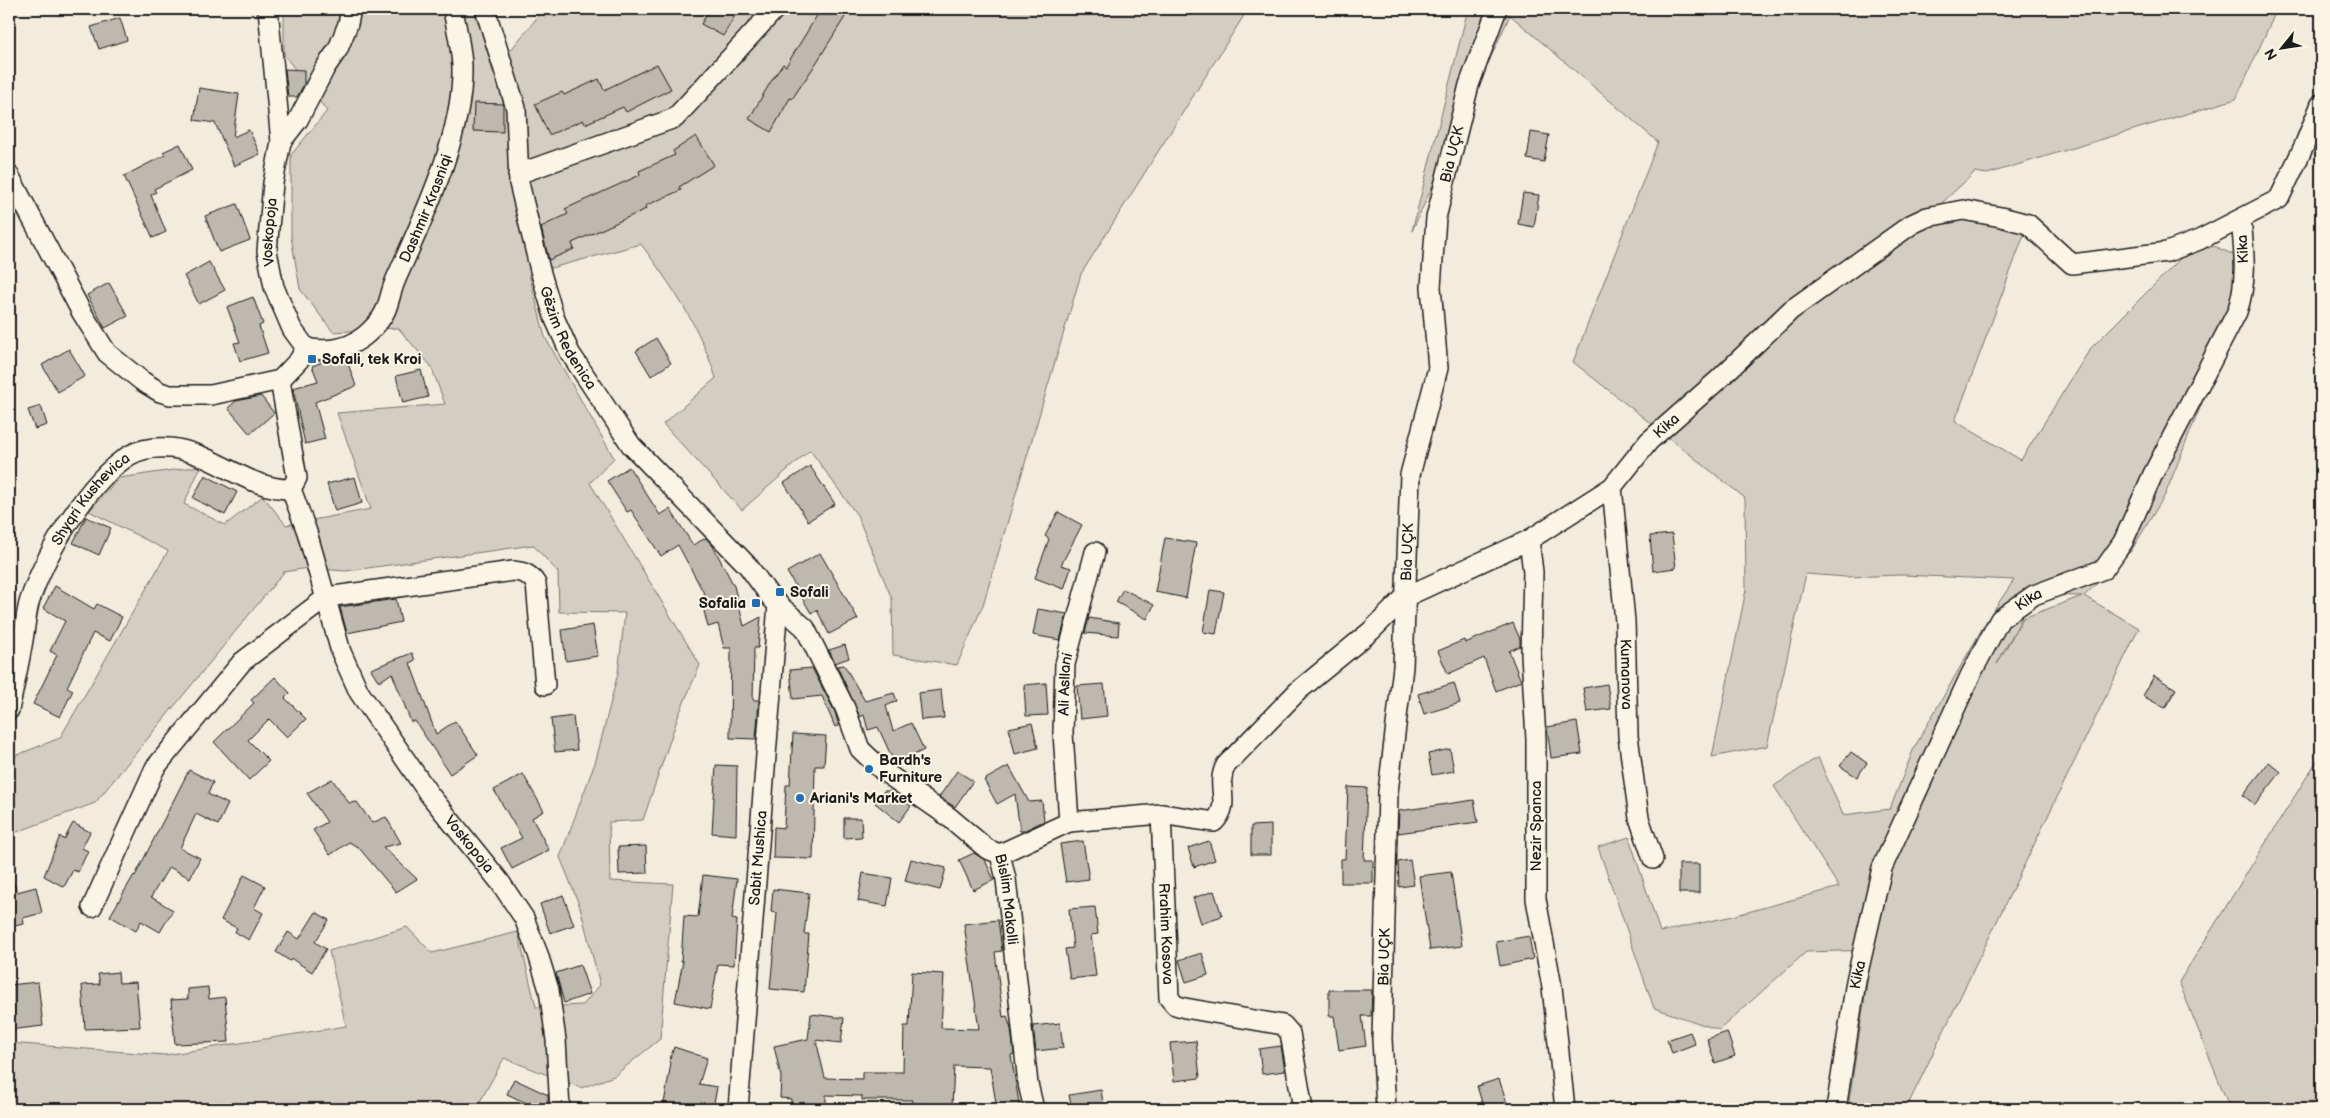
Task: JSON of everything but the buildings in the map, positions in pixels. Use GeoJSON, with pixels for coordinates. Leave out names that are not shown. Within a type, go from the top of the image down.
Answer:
{"type":"FeatureCollection","features":[{"type":"Feature","properties":{"kind":"street"},"geometry":{"type":"LineString","coordinates":[[268,9],[281,142]]}},
{"type":"Feature","properties":{"kind":"street","name":"Voskopoja"},"geometry":{"type":"LineString","coordinates":[[306,348],[292,329],[274,287],[267,251],[272,183],[281,142],[298,120],[325,68],[338,49],[348,24],[351,9]]}},
{"type":"Feature","properties":{"kind":"street","name":"Dashmir Krasniqi"},"geometry":{"type":"LineString","coordinates":[[306,348],[323,352],[342,348],[359,340],[372,330],[387,311],[395,280],[429,202],[448,147],[458,106],[462,69],[453,9]]}},
{"type":"Feature","properties":{"kind":"street","name":"Gëzim Redenica"},"geometry":{"type":"LineString","coordinates":[[485,9],[516,108],[518,174],[540,270],[554,317],[570,353],[631,445],[748,566],[772,599],[778,604]]}},
{"type":"Feature","properties":{"kind":"street"},"geometry":{"type":"LineString","coordinates":[[518,174],[675,118],[775,9]]}},
{"type":"Feature","properties":{"kind":"street","name":"Bia UÇK"},"geometry":{"type":"LineString","coordinates":[[1386,1109],[1382,1039],[1388,792],[1403,667],[1410,475],[1438,368],[1431,287],[1436,218],[1469,85],[1497,9]]}},
{"type":"Feature","properties":{"kind":"street"},"geometry":{"type":"LineString","coordinates":[[2241,220],[2279,199],[2321,104]]}},
{"type":"Feature","properties":{"kind":"street"},"geometry":{"type":"LineString","coordinates":[[9,175],[82,313],[107,353],[160,392],[170,395],[211,395],[280,380],[306,348]]}},
{"type":"Feature","properties":{"kind":"street","name":"Kika"},"geometry":{"type":"LineString","coordinates":[[1406,597],[1529,540],[1612,487],[1649,441],[1718,380],[1791,310],[1912,224],[1927,217],[1962,210],[2028,224],[2072,264],[2167,252],[2199,240],[2241,220],[2245,266],[2244,291],[2237,312],[2153,474],[2124,542],[2104,569],[2034,595],[2000,619],[1970,676],[1882,868],[1856,981],[1836,1109]]}},
{"type":"Feature","properties":{"kind":"street","name":"Voskopoja"},"geometry":{"type":"LineString","coordinates":[[280,380],[296,478],[291,489],[307,532],[327,597],[341,652],[359,692],[429,794],[500,882],[524,918],[549,990],[556,1040],[560,1109]]}},
{"type":"Feature","properties":{"kind":"street","name":"Shyqri Kushevica"},"geometry":{"type":"LineString","coordinates":[[9,710],[17,627],[29,604],[48,554],[103,475],[131,454],[152,447],[172,448],[204,457],[262,486],[291,489]]}},
{"type":"Feature","properties":{"kind":"street","name":"Kumanova"},"geometry":{"type":"LineString","coordinates":[[1612,487],[1626,621],[1628,736],[1639,818],[1654,859]]}},
{"type":"Feature","properties":{"kind":"street","name":"Nezir Spanca"},"geometry":{"type":"LineString","coordinates":[[1529,540],[1534,572],[1531,654],[1536,739],[1536,899],[1552,987],[1565,1109]]}},
{"type":"Feature","properties":{"kind":"street","name":"Ali Asllani"},"geometry":{"type":"LineString","coordinates":[[1069,822],[1063,733],[1065,664],[1095,552]]}},
{"type":"Feature","properties":{"kind":"street"},"geometry":{"type":"LineString","coordinates":[[92,907],[155,768],[242,662],[327,597],[512,571],[523,572],[532,576],[536,584],[546,684]]}},
{"type":"Feature","properties":{"kind":"street"},"geometry":{"type":"LineString","coordinates":[[1000,854],[1069,822],[1161,814],[1214,822],[1220,816],[1224,806],[1221,776],[1226,765],[1298,691],[1371,631],[1406,597]]}},
{"type":"Feature","properties":{"kind":"street","name":"Bislim Makolli"},"geometry":{"type":"LineString","coordinates":[[778,604],[788,615],[805,628],[809,635],[845,708],[860,749],[883,771],[949,817],[987,849],[1000,854],[1006,878],[1028,1084],[1034,1109]]}},
{"type":"Feature","properties":{"kind":"street","name":"Sabit Mushica"},"geometry":{"type":"LineString","coordinates":[[738,1109],[778,604]]}},
{"type":"Feature","properties":{"kind":"street","name":"Rrahim Kosova"},"geometry":{"type":"LineString","coordinates":[[1161,814],[1169,998],[1175,1005],[1185,1008],[1283,1025],[1290,1033],[1303,1109]]}},
{"type":"Feature","properties":{"kind":"shaded area"},"geometry":{"type":"Polygon","coordinates":[[[284,9],[476,9],[493,72],[544,9],[1248,9],[1081,274],[983,605],[957,665],[893,655],[892,599],[857,515],[810,450],[742,510],[663,424],[716,378],[702,341],[693,324],[664,276],[641,244],[529,274],[545,337],[614,458],[590,483],[700,665],[679,714],[643,820],[609,822],[610,881],[673,884],[660,1039],[614,1076],[581,1088],[504,1058],[476,1109],[9,1109],[9,1043],[165,1055],[346,1026],[329,951],[407,927],[432,953],[518,932],[536,1007],[583,1005],[600,985],[580,907],[560,857],[596,760],[618,673],[625,613],[559,612],[558,572],[533,545],[346,571],[307,568],[284,572],[95,803],[9,835],[9,758],[60,738],[168,551],[89,511],[119,478],[201,466],[184,504],[225,525],[263,496],[286,525],[371,509],[337,413],[445,404],[431,366],[398,328],[333,332],[300,289],[291,237],[291,155],[327,111],[284,55],[284,9]]]}},
{"type":"Feature","properties":{"kind":"shaded area"},"geometry":{"type":"Polygon","coordinates":[[[1468,9],[2277,9],[2236,99],[1987,174],[1975,172],[1928,216],[2028,224],[1955,421],[2021,460],[2090,349],[2199,240],[2237,256],[2236,318],[2165,495],[2131,551],[2084,596],[2139,628],[1906,1109],[1837,1109],[1849,1101],[1872,950],[1806,952],[1719,1030],[1654,1008],[1598,847],[1629,837],[1660,932],[1733,916],[1839,887],[1774,786],[1818,757],[1843,815],[1890,809],[1914,748],[1987,620],[2014,580],[1902,575],[1846,577],[1806,574],[1767,746],[1712,757],[1746,590],[1745,498],[1573,362],[1658,142],[1510,15],[1412,231],[1468,9]],[[2034,595],[1997,664],[2023,618],[2082,596],[2034,595]]]}},
{"type":"Feature","properties":{"kind":"shaded area"},"geometry":{"type":"Polygon","coordinates":[[[2321,754],[2321,1109],[2230,1109],[2179,982],[2321,754]]]}},
{"type":"Feature","properties":{"kind":"place","name":"Sofali, tek Kroi"},"geometry":{"type":"Point","coordinates":[312,359]}},
{"type":"Feature","properties":{"kind":"place","name":"Sofali"},"geometry":{"type":"Point","coordinates":[780,592]}},
{"type":"Feature","properties":{"kind":"place","name":"Sofalia"},"geometry":{"type":"Point","coordinates":[756,603]}},
{"type":"Feature","properties":{"kind":"place","name":"Bardh's Furniture"},"geometry":{"type":"Point","coordinates":[869,769]}},
{"type":"Feature","properties":{"kind":"place","name":"Ariani's Market"},"geometry":{"type":"Point","coordinates":[800,798]}}]}
